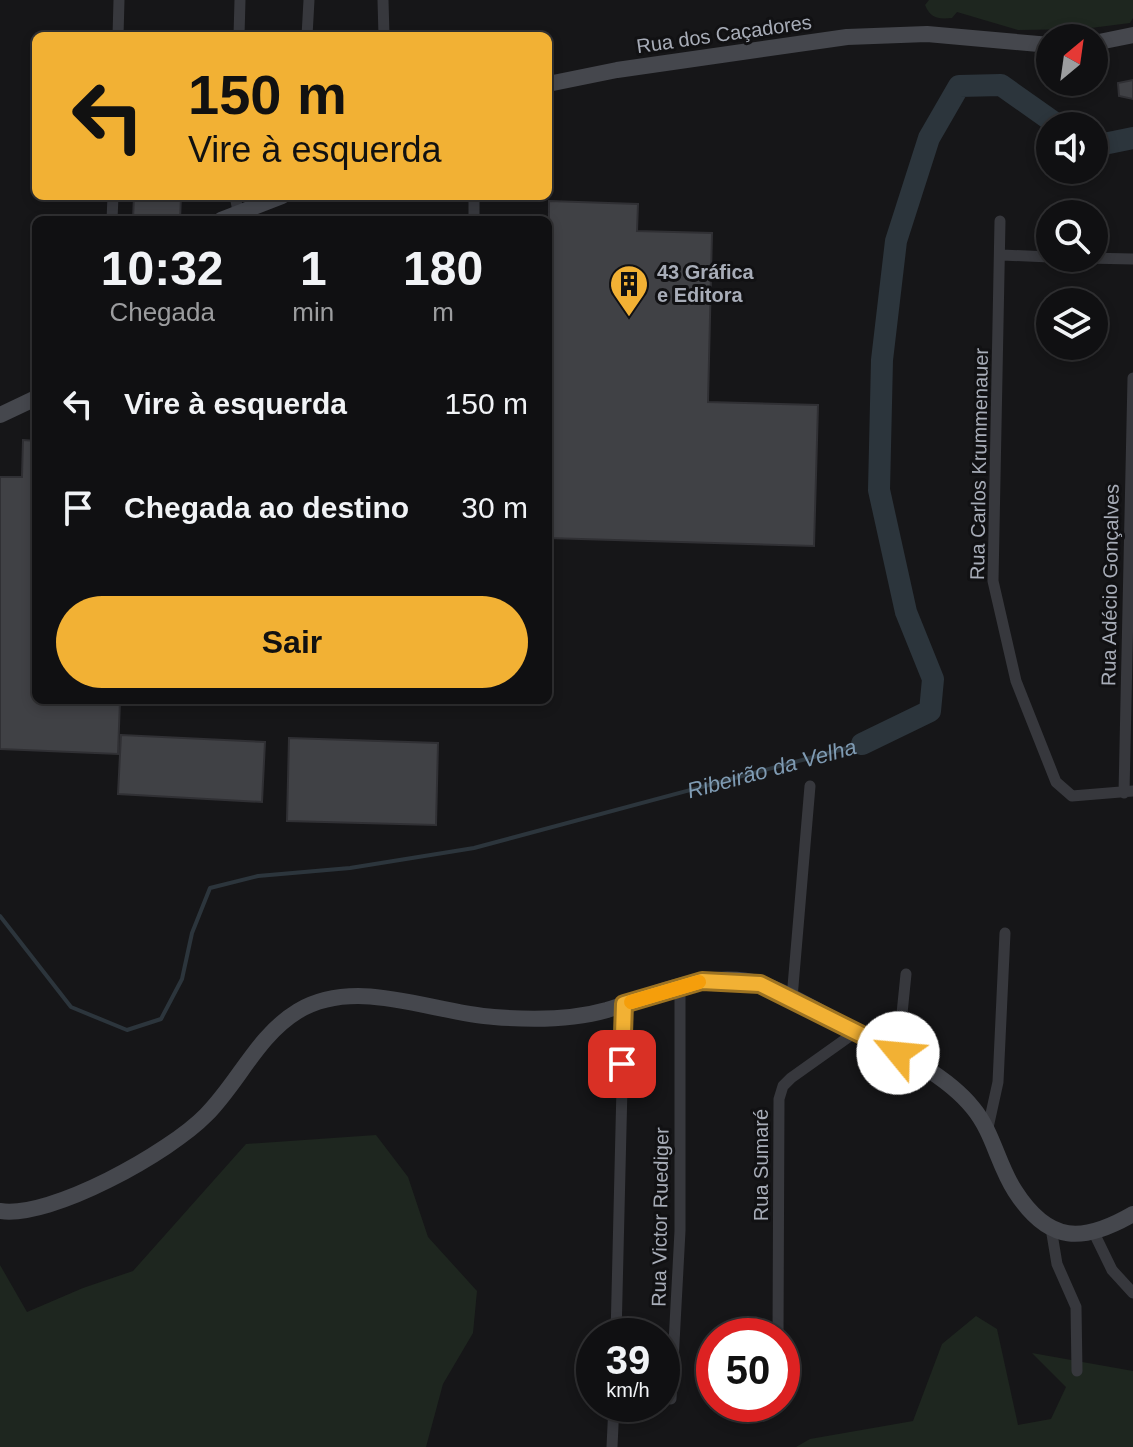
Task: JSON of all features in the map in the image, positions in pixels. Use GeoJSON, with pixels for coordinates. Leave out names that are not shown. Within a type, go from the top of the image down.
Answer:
{"type":"FeatureCollection","features":[{"type":"Feature","properties":{"kind":"main road","name":"Rua dos Caçadores"},"geometry":{"type":"LineString","coordinates":[[552,83],[617,70],[847,37],[927,34],[1036,44]]}},
{"type":"Feature","properties":{"kind":"main road"},"geometry":{"type":"LineString","coordinates":[[1108,40],[1133,35]]}},
{"type":"Feature","properties":{"kind":"main road"},"geometry":{"type":"LineString","coordinates":[[236,204],[259,200]]}},
{"type":"Feature","properties":{"kind":"main road"},"geometry":{"type":"LineString","coordinates":[[0,415],[32,400]]}},
{"type":"Feature","properties":{"kind":"main road"},"geometry":{"type":"LineString","coordinates":[[0,1211],[15,1213],[73,1198],[186,1134],[209,1113],[273,1031],[300,1010],[326,1001],[367,996],[492,1017],[552,1018],[602,1011],[702,981],[740,981],[760,984],[792,998],[898,1053],[955,1090],[972,1107],[987,1132],[1015,1191],[1033,1213],[1051,1228],[1065,1234],[1094,1233],[1133,1214]]}},
{"type":"Feature","properties":{"kind":"street"},"geometry":{"type":"LineString","coordinates":[[118,32],[119,0]]}},
{"type":"Feature","properties":{"kind":"street"},"geometry":{"type":"LineString","coordinates":[[239,32],[240,0]]}},
{"type":"Feature","properties":{"kind":"street"},"geometry":{"type":"LineString","coordinates":[[307,32],[309,0]]}},
{"type":"Feature","properties":{"kind":"street"},"geometry":{"type":"LineString","coordinates":[[383,0],[384,32]]}},
{"type":"Feature","properties":{"kind":"street","name":"Rua Carlos Krummenauer"},"geometry":{"type":"LineString","coordinates":[[1000,221],[1002,255],[993,581],[1016,681],[1056,782],[1072,796],[1128,792]]}},
{"type":"Feature","properties":{"kind":"street"},"geometry":{"type":"LineString","coordinates":[[1002,255],[1036,256]]}},
{"type":"Feature","properties":{"kind":"street"},"geometry":{"type":"LineString","coordinates":[[1108,258],[1133,259]]}},
{"type":"Feature","properties":{"kind":"street","name":"Rua Adécio Gonçalves"},"geometry":{"type":"LineString","coordinates":[[1128,792],[1133,378]]}},
{"type":"Feature","properties":{"kind":"street"},"geometry":{"type":"LineString","coordinates":[[792,998],[810,786]]}},
{"type":"Feature","properties":{"kind":"street"},"geometry":{"type":"LineString","coordinates":[[987,1132],[998,1082],[1005,933]]}},
{"type":"Feature","properties":{"kind":"street"},"geometry":{"type":"LineString","coordinates":[[898,1053],[906,974]]}},
{"type":"Feature","properties":{"kind":"street","name":"Rua Victor Ruediger"},"geometry":{"type":"LineString","coordinates":[[675,1318],[680,1231],[680,986]]}},
{"type":"Feature","properties":{"kind":"street"},"geometry":{"type":"LineString","coordinates":[[616,1318],[624,1004]]}},
{"type":"Feature","properties":{"kind":"street","name":"Rua Sumaré"},"geometry":{"type":"LineString","coordinates":[[778,1318],[779,1099],[783,1086],[791,1078],[857,1031]]}},
{"type":"Feature","properties":{"kind":"street"},"geometry":{"type":"LineString","coordinates":[[1051,1228],[1057,1264],[1076,1307],[1077,1371]]}},
{"type":"Feature","properties":{"kind":"street"},"geometry":{"type":"LineString","coordinates":[[1094,1233],[1112,1270],[1133,1293]]}},
{"type":"Feature","properties":{"kind":"street"},"geometry":{"type":"LineString","coordinates":[[612,1447],[613,1422]]}},
{"type":"Feature","properties":{"kind":"shaded area"},"geometry":{"type":"Polygon","coordinates":[[[929,0],[1133,0],[1133,18],[1130,23],[1108,26],[1036,24],[1036,30],[1018,30],[957,12],[952,18],[936,17],[925,5],[929,0]]]}},
{"type":"Feature","properties":{"kind":"shaded area"},"geometry":{"type":"Polygon","coordinates":[[[376,1135],[408,1177],[428,1237],[477,1291],[473,1333],[443,1384],[426,1447],[0,1447],[0,1265],[27,1312],[133,1271],[246,1144],[376,1135]]]}},
{"type":"Feature","properties":{"kind":"shaded area"},"geometry":{"type":"Polygon","coordinates":[[[976,1316],[997,1329],[1018,1425],[1051,1419],[1066,1387],[1032,1353],[1133,1371],[1133,1447],[796,1447],[810,1439],[913,1421],[942,1344],[976,1316]]]}},
{"type":"Feature","properties":{"kind":"building"},"geometry":{"type":"Polygon","coordinates":[[[1133,80],[1133,99],[1119,96],[1118,83],[1133,80]]]}},
{"type":"Feature","properties":{"kind":"building"},"geometry":{"type":"Polygon","coordinates":[[[134,200],[181,200],[180,216],[133,216],[134,200]]]}},
{"type":"Feature","properties":{"kind":"building","name":"43 Gráfica e Editora"},"geometry":{"type":"Polygon","coordinates":[[[549,201],[638,204],[637,231],[712,233],[708,402],[818,405],[814,546],[552,538],[552,216],[549,216],[549,201]]]}},
{"type":"Feature","properties":{"kind":"building"},"geometry":{"type":"Polygon","coordinates":[[[23,440],[32,441],[32,704],[120,704],[118,754],[0,749],[0,477],[22,477],[23,440]]]}},
{"type":"Feature","properties":{"kind":"building"},"geometry":{"type":"Polygon","coordinates":[[[121,735],[265,742],[262,802],[118,794],[121,735]]]}},
{"type":"Feature","properties":{"kind":"building"},"geometry":{"type":"Polygon","coordinates":[[[289,738],[438,743],[436,825],[287,821],[289,738]]]}},
{"type":"Feature","properties":{"kind":"waterway","name":"Ribeirão da Velha"},"geometry":{"type":"LineString","coordinates":[[862,744],[930,711],[933,679],[906,612],[879,490],[882,360],[896,241],[929,138],[959,86],[1001,85],[1039,112]]}},
{"type":"Feature","properties":{"kind":"waterway","name":"Ribeirão da Velha"},"geometry":{"type":"LineString","coordinates":[[1108,143],[1133,138]]}},
{"type":"Feature","properties":{"kind":"waterway","name":"Ribeirão da Velha"},"geometry":{"type":"LineString","coordinates":[[0,916],[71,1007],[127,1030],[161,1019],[182,979],[192,933],[210,888],[258,876],[350,868],[474,848],[862,744]]}},
{"type":"Feature","properties":{"kind":"slow traffic"},"geometry":{"type":"LineString","coordinates":[[631,1002],[699,982]]}},
{"type":"Feature","properties":{"kind":"place","name":"43 Gráfica e Editora"},"geometry":{"type":"Point","coordinates":[629,318]}},
{"type":"Feature","properties":{"kind":"route"},"geometry":{"type":"LineString","coordinates":[[622,1064],[624,1004],[680,986],[719,980],[760,984],[898,1053]]}}]}
